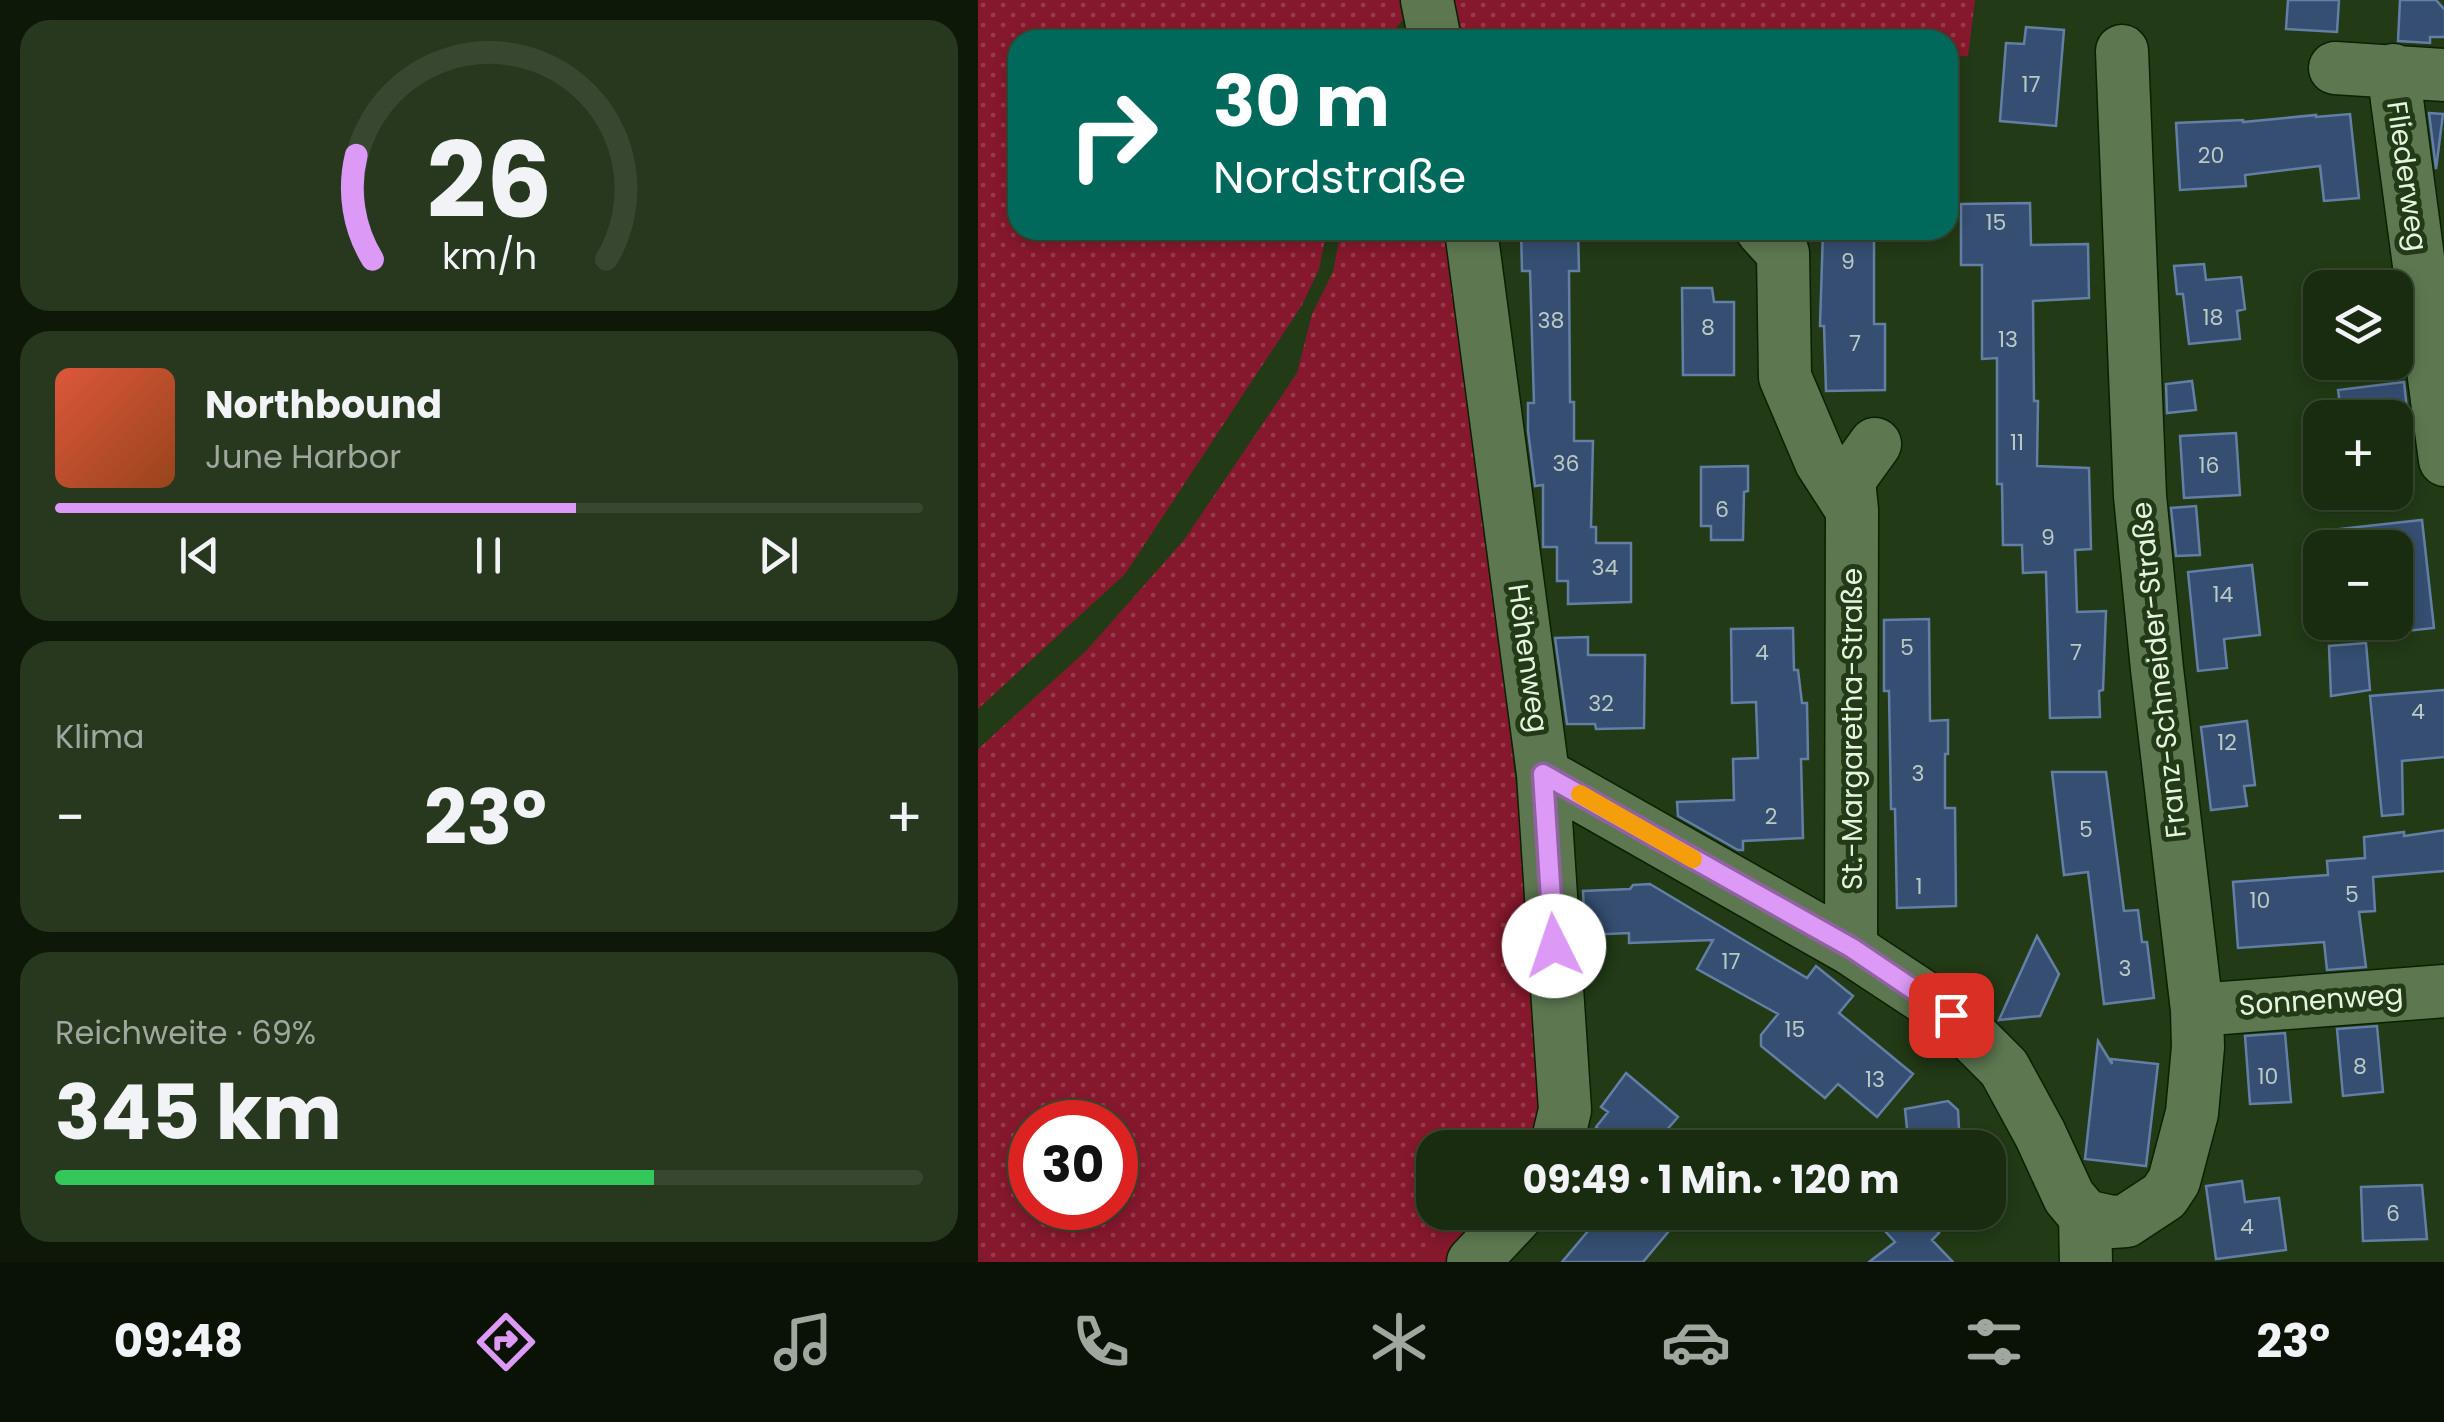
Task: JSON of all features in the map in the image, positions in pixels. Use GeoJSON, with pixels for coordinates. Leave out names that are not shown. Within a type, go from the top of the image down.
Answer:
{"type":"FeatureCollection","features":[{"type":"Feature","properties":{"kind":"street"},"geometry":{"type":"LineString","coordinates":[[1427,0],[1434,30]]}},
{"type":"Feature","properties":{"kind":"street","name":"Franz-Schneider-Straße"},"geometry":{"type":"LineString","coordinates":[[2085,1239],[2112,1222],[2126,1221],[2164,1196],[2174,1181],[2192,1113],[2198,1046],[2140,496],[2122,50]]}},
{"type":"Feature","properties":{"kind":"street","name":"Fliederweg"},"geometry":{"type":"LineString","coordinates":[[2335,68],[2444,75]]}},
{"type":"Feature","properties":{"kind":"street","name":"Fliederweg"},"geometry":{"type":"LineString","coordinates":[[2393,70],[2444,460]]}},
{"type":"Feature","properties":{"kind":"street","name":"Höhenweg"},"geometry":{"type":"LineString","coordinates":[[1472,240],[1543,774],[1565,1110],[1560,1130]]}},
{"type":"Feature","properties":{"kind":"street"},"geometry":{"type":"LineString","coordinates":[[1772,240],[1783,252],[1785,377],[1821,462],[1852,510]]}},
{"type":"Feature","properties":{"kind":"street","name":"St.-Margaretha-Straße"},"geometry":{"type":"LineString","coordinates":[[1852,948],[1852,510],[1848,480],[1875,444]]}},
{"type":"Feature","properties":{"kind":"street"},"geometry":{"type":"LineString","coordinates":[[1543,774],[1852,948],[1951,1015],[2004,1068],[2040,1134],[2085,1239]]}},
{"type":"Feature","properties":{"kind":"street","name":"Sonnenweg"},"geometry":{"type":"LineString","coordinates":[[2197,1010],[2444,991]]}},
{"type":"Feature","properties":{"kind":"street"},"geometry":{"type":"LineString","coordinates":[[1473,1262],[1503,1230]]}},
{"type":"Feature","properties":{"kind":"green space"},"geometry":{"type":"Polygon","coordinates":[[[978,0],[1416,0],[1394,30],[1008,30],[1008,240],[1325,240],[1319,269],[1302,305],[1125,574],[978,709],[978,0]]]}},
{"type":"Feature","properties":{"kind":"green space"},"geometry":{"type":"Polygon","coordinates":[[[1436,0],[1975,0],[1968,56],[1958,56],[1958,30],[1450,30],[1436,0]]]}},
{"type":"Feature","properties":{"kind":"green space"},"geometry":{"type":"Polygon","coordinates":[[[1339,240],[1454,240],[1541,1006],[1543,1129],[1416,1130],[1416,1230],[1451,1230],[1416,1262],[978,1262],[978,749],[1086,651],[1184,540],[1297,373],[1312,314],[1333,272],[1339,240]]]}},
{"type":"Feature","properties":{"kind":"green space"},"geometry":{"type":"Polygon","coordinates":[[[1451,1230],[1481,1230],[1449,1262],[1416,1262],[1451,1230]]]}},
{"type":"Feature","properties":{"kind":"building"},"geometry":{"type":"Polygon","coordinates":[[[2288,0],[2339,0],[2337,32],[2286,29],[2288,0]]]}},
{"type":"Feature","properties":{"kind":"building"},"geometry":{"type":"Polygon","coordinates":[[[2400,0],[2436,0],[2445,10],[2445,37],[2430,37],[2430,43],[2398,41],[2400,0]]]}},
{"type":"Feature","properties":{"kind":"building"},"geometry":{"type":"Polygon","coordinates":[[[2026,27],[2064,30],[2056,126],[2000,121],[2006,43],[2024,44],[2026,27]]]}},
{"type":"Feature","properties":{"kind":"building"},"geometry":{"type":"Polygon","coordinates":[[[2429,113],[2443,114],[2436,169],[2429,113]]]}},
{"type":"Feature","properties":{"kind":"building"},"geometry":{"type":"Polygon","coordinates":[[[2350,114],[2359,198],[2324,201],[2320,166],[2245,175],[2246,186],[2180,190],[2176,123],[2350,114]]]}},
{"type":"Feature","properties":{"kind":"building"},"geometry":{"type":"Polygon","coordinates":[[[2030,203],[2031,245],[2088,244],[2089,298],[2033,301],[2034,401],[2038,401],[2037,466],[2089,468],[2091,549],[2075,550],[2077,612],[2106,611],[2100,717],[2050,718],[2046,572],[2023,573],[2022,545],[2003,545],[2002,484],[1997,484],[1997,358],[1982,359],[1982,265],[1961,265],[1961,204],[2030,203]]]}},
{"type":"Feature","properties":{"kind":"building"},"geometry":{"type":"Polygon","coordinates":[[[1521,240],[1578,240],[1579,271],[1569,271],[1574,441],[1593,441],[1591,527],[1596,527],[1596,543],[1631,543],[1631,602],[1568,604],[1568,581],[1557,581],[1557,547],[1543,547],[1543,485],[1535,486],[1528,431],[1528,403],[1534,403],[1530,271],[1522,271],[1521,240]]]}},
{"type":"Feature","properties":{"kind":"building"},"geometry":{"type":"Polygon","coordinates":[[[1823,240],[1874,240],[1874,324],[1885,324],[1885,390],[1826,391],[1824,326],[1820,326],[1823,240]]]}},
{"type":"Feature","properties":{"kind":"building"},"geometry":{"type":"Polygon","coordinates":[[[2204,264],[2206,280],[2241,277],[2245,309],[2237,311],[2240,339],[2189,344],[2183,294],[2177,294],[2174,266],[2204,264]]]}},
{"type":"Feature","properties":{"kind":"building"},"geometry":{"type":"Polygon","coordinates":[[[1682,288],[1712,288],[1714,302],[1734,302],[1734,375],[1683,375],[1682,288]]]}},
{"type":"Feature","properties":{"kind":"building"},"geometry":{"type":"Polygon","coordinates":[[[2192,381],[2196,410],[2167,413],[2166,384],[2192,381]]]}},
{"type":"Feature","properties":{"kind":"building"},"geometry":{"type":"Polygon","coordinates":[[[2404,382],[2406,400],[2339,400],[2338,390],[2404,382]]]}},
{"type":"Feature","properties":{"kind":"building"},"geometry":{"type":"Polygon","coordinates":[[[2236,433],[2240,495],[2184,498],[2180,436],[2236,433]]]}},
{"type":"Feature","properties":{"kind":"building"},"geometry":{"type":"Polygon","coordinates":[[[1748,466],[1743,540],[1711,540],[1711,526],[1701,526],[1701,467],[1748,466]]]}},
{"type":"Feature","properties":{"kind":"building"},"geometry":{"type":"Polygon","coordinates":[[[2196,506],[2200,555],[2176,556],[2171,508],[2196,506]]]}},
{"type":"Feature","properties":{"kind":"building"},"geometry":{"type":"Polygon","coordinates":[[[2422,520],[2434,628],[2413,630],[2413,530],[2339,529],[2422,520]]]}},
{"type":"Feature","properties":{"kind":"building"},"geometry":{"type":"Polygon","coordinates":[[[2252,565],[2260,635],[2224,639],[2227,668],[2198,671],[2188,572],[2252,565]]]}},
{"type":"Feature","properties":{"kind":"building"},"geometry":{"type":"Polygon","coordinates":[[[1929,619],[1930,721],[1948,720],[1945,808],[1955,808],[1956,906],[1897,908],[1889,691],[1884,691],[1884,620],[1929,619]]]}},
{"type":"Feature","properties":{"kind":"building"},"geometry":{"type":"Polygon","coordinates":[[[1793,628],[1794,670],[1798,670],[1802,703],[1807,703],[1808,759],[1801,759],[1803,838],[1743,841],[1743,850],[1738,850],[1678,816],[1677,802],[1734,800],[1733,759],[1758,758],[1756,702],[1732,703],[1731,629],[1793,628]]]}},
{"type":"Feature","properties":{"kind":"building"},"geometry":{"type":"Polygon","coordinates":[[[1588,637],[1588,655],[1645,655],[1644,728],[1596,729],[1595,724],[1567,724],[1555,638],[1588,637]]]}},
{"type":"Feature","properties":{"kind":"building"},"geometry":{"type":"Polygon","coordinates":[[[2366,643],[2370,690],[2331,696],[2329,646],[2366,643]]]}},
{"type":"Feature","properties":{"kind":"building"},"geometry":{"type":"Polygon","coordinates":[[[2445,690],[2445,757],[2402,761],[2403,814],[2382,816],[2370,696],[2445,690]]]}},
{"type":"Feature","properties":{"kind":"building"},"geometry":{"type":"Polygon","coordinates":[[[2247,721],[2255,785],[2244,786],[2247,806],[2211,810],[2201,727],[2247,721]]]}},
{"type":"Feature","properties":{"kind":"building"},"geometry":{"type":"Polygon","coordinates":[[[2052,772],[2106,772],[2124,911],[2138,910],[2142,942],[2147,942],[2154,998],[2104,1004],[2088,872],[2064,875],[2052,772]]]}},
{"type":"Feature","properties":{"kind":"building"},"geometry":{"type":"Polygon","coordinates":[[[2445,830],[2445,871],[2373,877],[2375,911],[2359,912],[2366,967],[2327,970],[2324,942],[2238,948],[2233,882],[2328,875],[2327,861],[2365,858],[2364,837],[2445,830]]]}},
{"type":"Feature","properties":{"kind":"building"},"geometry":{"type":"Polygon","coordinates":[[[1650,884],[1807,978],[1816,966],[1853,996],[1839,1013],[1913,1074],[1877,1117],[1838,1084],[1825,1098],[1761,1046],[1761,1035],[1778,1014],[1697,969],[1713,940],[1629,943],[1629,933],[1585,935],[1583,891],[1650,884]]]}},
{"type":"Feature","properties":{"kind":"building"},"geometry":{"type":"Polygon","coordinates":[[[2037,936],[2059,974],[2040,1016],[1999,1020],[2037,936]]]}},
{"type":"Feature","properties":{"kind":"building"},"geometry":{"type":"Polygon","coordinates":[[[2377,1026],[2383,1092],[2343,1096],[2337,1029],[2377,1026]]]}},
{"type":"Feature","properties":{"kind":"building"},"geometry":{"type":"Polygon","coordinates":[[[2285,1033],[2291,1102],[2250,1104],[2245,1036],[2285,1033]]]}},
{"type":"Feature","properties":{"kind":"building"},"geometry":{"type":"Polygon","coordinates":[[[2098,1041],[2112,1064],[2111,1059],[2158,1064],[2146,1166],[2085,1159],[2098,1041]]]}},
{"type":"Feature","properties":{"kind":"building"},"geometry":{"type":"Polygon","coordinates":[[[1626,1073],[1678,1117],[1667,1130],[1600,1130],[1596,1127],[1608,1112],[1601,1107],[1626,1073]]]}},
{"type":"Feature","properties":{"kind":"building"},"geometry":{"type":"Polygon","coordinates":[[[1948,1101],[1958,1110],[1959,1130],[1907,1130],[1905,1109],[1948,1101]]]}},
{"type":"Feature","properties":{"kind":"building"},"geometry":{"type":"Polygon","coordinates":[[[2242,1181],[2245,1202],[2279,1198],[2286,1250],[2216,1259],[2206,1186],[2242,1181]]]}},
{"type":"Feature","properties":{"kind":"building"},"geometry":{"type":"Polygon","coordinates":[[[2422,1185],[2427,1239],[2363,1241],[2361,1187],[2422,1185]]]}},
{"type":"Feature","properties":{"kind":"building"},"geometry":{"type":"Polygon","coordinates":[[[1589,1230],[1669,1231],[1643,1262],[1562,1262],[1589,1230]]]}},
{"type":"Feature","properties":{"kind":"building"},"geometry":{"type":"Polygon","coordinates":[[[1936,1230],[1939,1233],[1932,1240],[1953,1262],[1869,1262],[1895,1242],[1886,1232],[1936,1230]]]}},
{"type":"Feature","properties":{"kind":"slow traffic"},"geometry":{"type":"LineString","coordinates":[[1580,794],[1693,859]]}},
{"type":"Feature","properties":{"kind":"route"},"geometry":{"type":"LineString","coordinates":[[1554,946],[1543,774],[1852,948],[1951,1015]]}}]}
